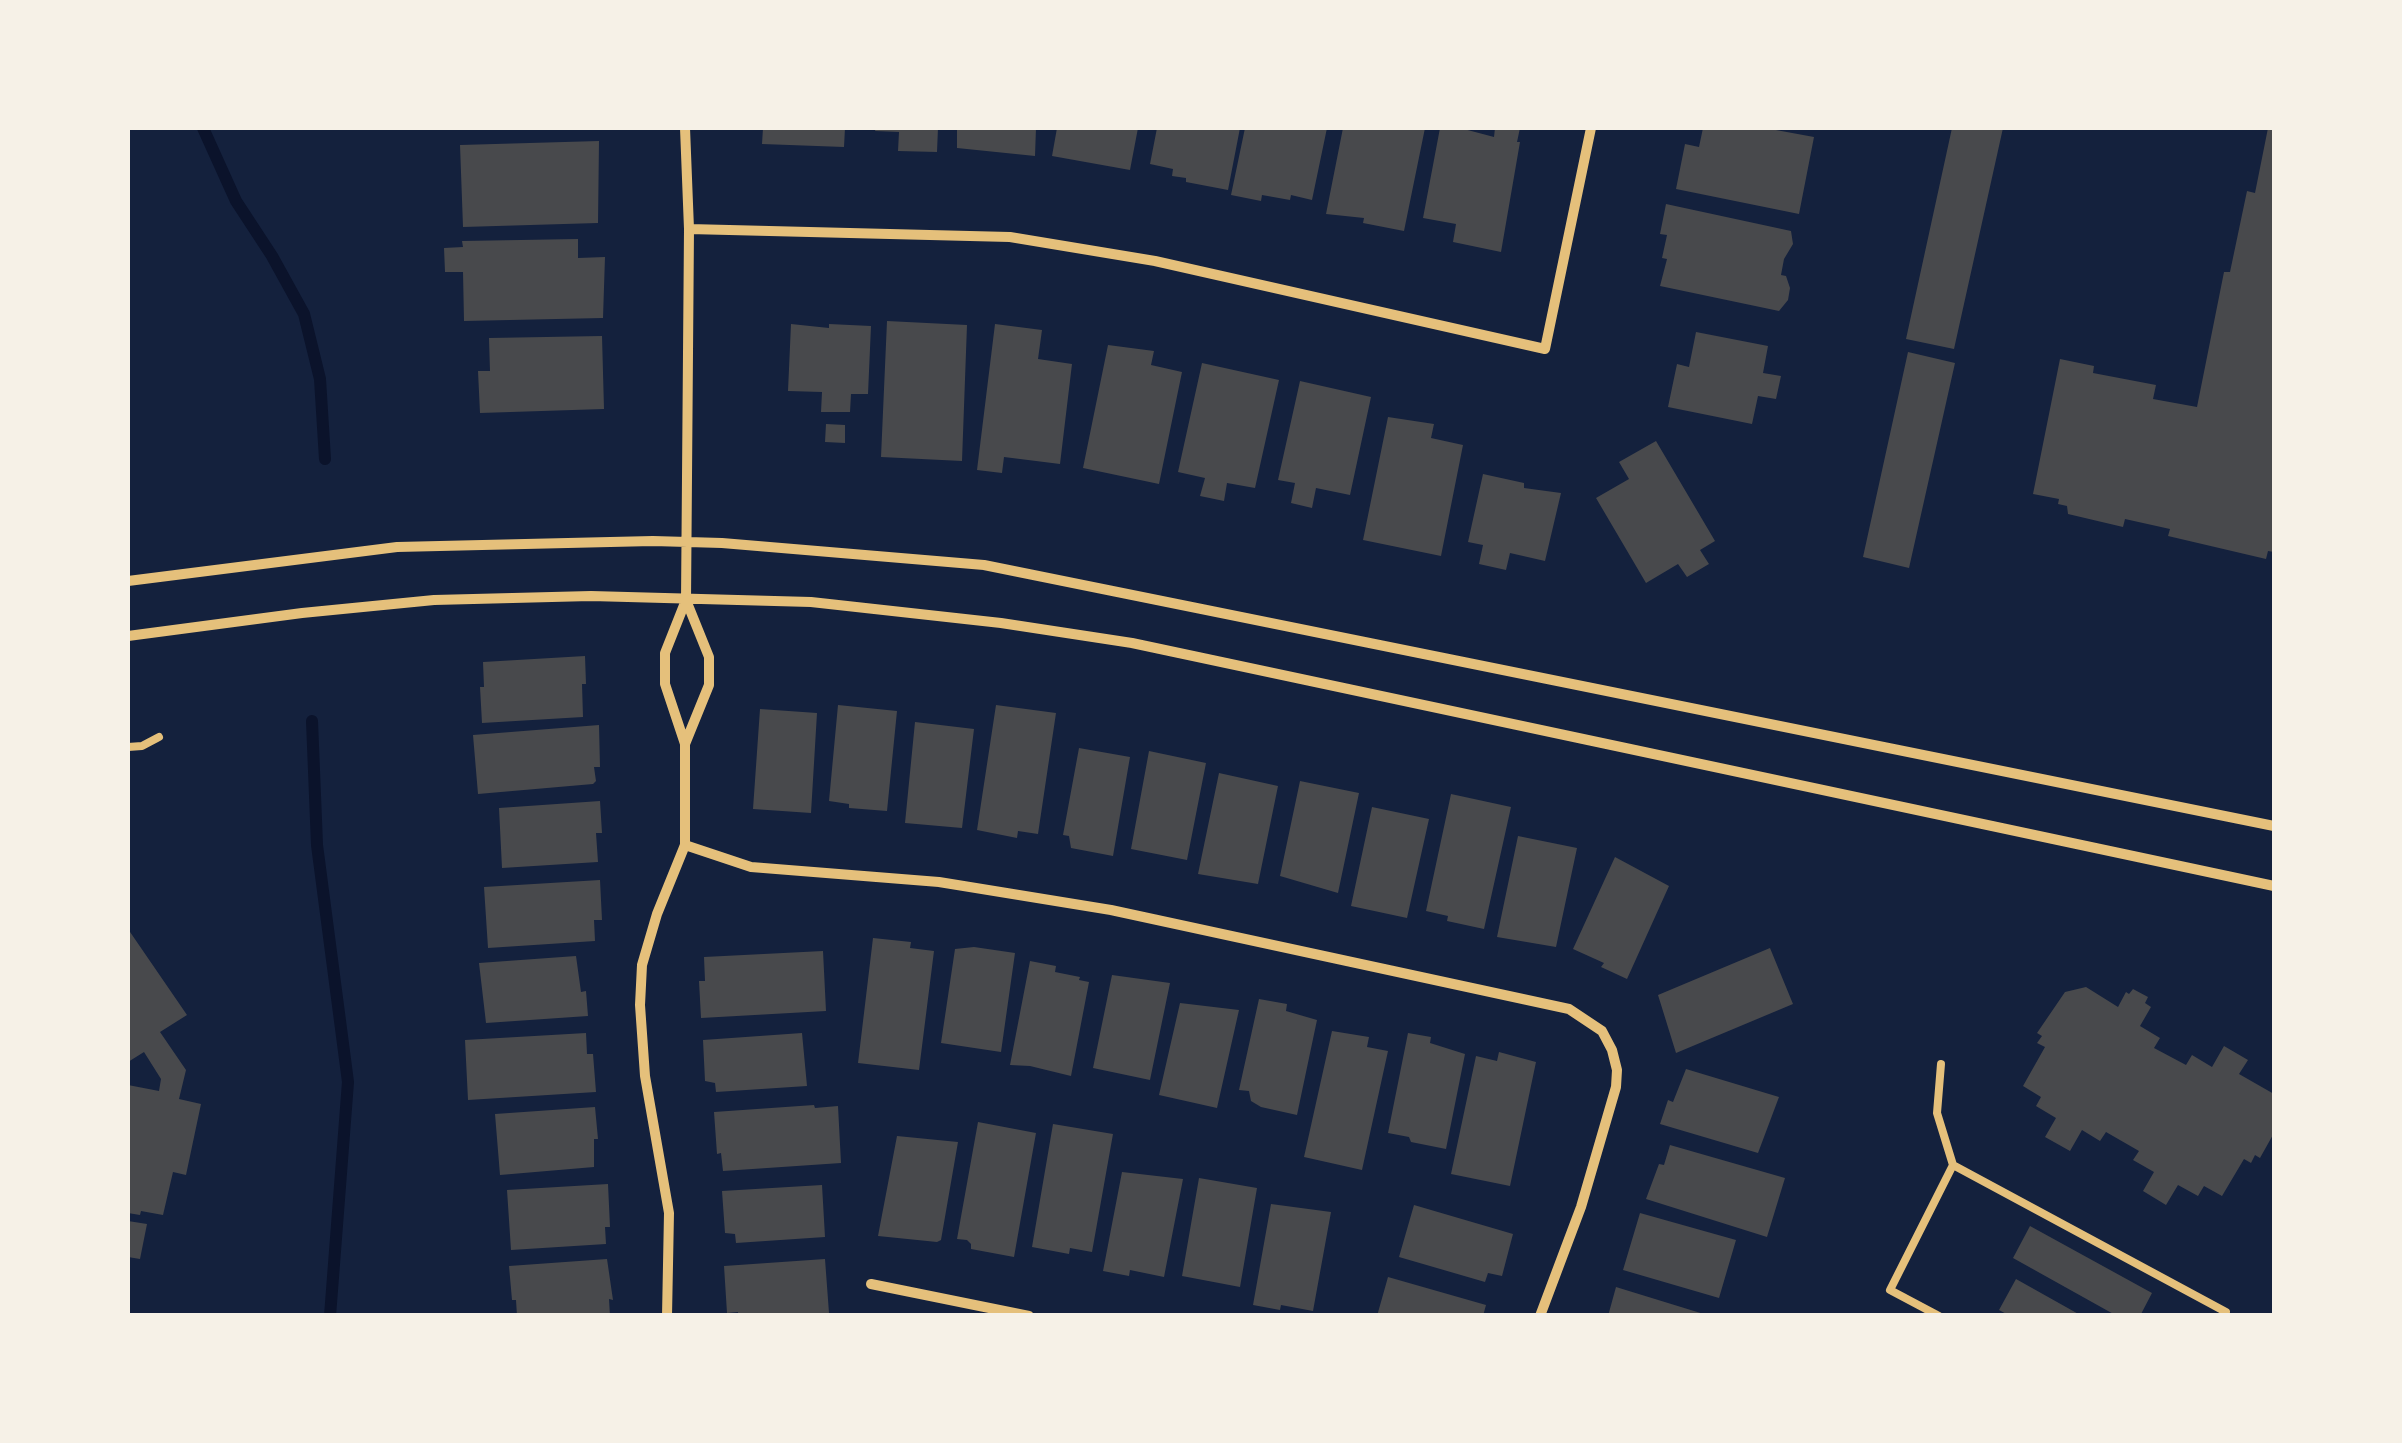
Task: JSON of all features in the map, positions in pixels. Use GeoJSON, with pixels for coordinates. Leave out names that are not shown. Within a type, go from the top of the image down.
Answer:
{"type":"FeatureCollection","features":[{"type":"Feature","properties":{"kind":"street"},"geometry":{"type":"LineString","coordinates":[[666,1316],[669,1213],[645,1076],[640,985],[657,914],[686,844],[685,744],[664,684],[665,653],[686,600],[689,229],[685,128]]}},
{"type":"Feature","properties":{"kind":"street"},"geometry":{"type":"LineString","coordinates":[[689,229],[1010,238],[1155,262],[1544,349],[1591,128]]}},
{"type":"Feature","properties":{"kind":"street"},"geometry":{"type":"LineString","coordinates":[[128,581],[397,547],[686,540],[984,565],[2274,826]]}},
{"type":"Feature","properties":{"kind":"street"},"geometry":{"type":"LineString","coordinates":[[128,636],[434,600],[591,596],[811,602],[1000,623],[1132,644],[2274,886]]}},
{"type":"Feature","properties":{"kind":"street"},"geometry":{"type":"LineString","coordinates":[[685,744],[709,685],[709,657],[686,600]]}},
{"type":"Feature","properties":{"kind":"street"},"geometry":{"type":"LineString","coordinates":[[686,844],[751,866],[939,882],[1111,910],[1569,1009],[1602,1031],[1612,1050],[1616,1086],[1581,1206],[1540,1316]]}},
{"type":"Feature","properties":{"kind":"street"},"geometry":{"type":"LineString","coordinates":[[871,1284],[1029,1316]]}},
{"type":"Feature","properties":{"kind":"lane"},"geometry":{"type":"LineString","coordinates":[[128,747],[142,746],[159,737]]}},
{"type":"Feature","properties":{"kind":"lane"},"geometry":{"type":"LineString","coordinates":[[1939,1316],[1890,1290],[1952,1165],[1937,1113],[1941,1064]]}},
{"type":"Feature","properties":{"kind":"lane"},"geometry":{"type":"LineString","coordinates":[[1952,1165],[2226,1312],[2225,1316]]}},
{"type":"Feature","properties":{"kind":"building"},"geometry":{"type":"Polygon","coordinates":[[[763,128],[845,128],[844,147],[762,144],[763,128]]]}},
{"type":"Feature","properties":{"kind":"building"},"geometry":{"type":"Polygon","coordinates":[[[938,128],[937,152],[898,151],[899,132],[875,131],[938,128]]]}},
{"type":"Feature","properties":{"kind":"building"},"geometry":{"type":"Polygon","coordinates":[[[957,128],[1036,128],[1035,156],[957,148],[957,128]]]}},
{"type":"Feature","properties":{"kind":"building"},"geometry":{"type":"Polygon","coordinates":[[[1057,128],[1138,128],[1130,170],[1052,156],[1057,128]]]}},
{"type":"Feature","properties":{"kind":"building"},"geometry":{"type":"Polygon","coordinates":[[[1157,128],[1240,128],[1228,190],[1186,182],[1186,178],[1172,176],[1173,169],[1150,164],[1157,128]]]}},
{"type":"Feature","properties":{"kind":"building"},"geometry":{"type":"Polygon","coordinates":[[[1245,128],[1327,128],[1312,200],[1262,195],[1261,201],[1231,195],[1245,128]]]}},
{"type":"Feature","properties":{"kind":"building"},"geometry":{"type":"Polygon","coordinates":[[[1343,128],[1425,128],[1404,231],[1363,223],[1364,218],[1326,214],[1343,128]]]}},
{"type":"Feature","properties":{"kind":"building"},"geometry":{"type":"Polygon","coordinates":[[[1440,128],[1460,128],[1494,137],[1495,128],[1520,128],[1501,252],[1453,242],[1456,224],[1423,218],[1440,128]]]}},
{"type":"Feature","properties":{"kind":"building"},"geometry":{"type":"Polygon","coordinates":[[[1703,128],[1765,128],[1814,137],[1799,214],[1676,189],[1685,144],[1699,147],[1703,128]]]}},
{"type":"Feature","properties":{"kind":"building"},"geometry":{"type":"Polygon","coordinates":[[[1952,128],[2003,128],[1954,349],[1906,339],[1952,128]]]}},
{"type":"Feature","properties":{"kind":"building"},"geometry":{"type":"Polygon","coordinates":[[[2268,128],[2274,128],[2274,552],[2268,551],[2266,559],[2168,536],[2170,529],[2125,519],[2123,527],[2068,514],[2067,506],[2058,504],[2059,499],[2033,494],[2060,359],[2094,366],[2093,373],[2156,385],[2153,399],[2197,407],[2224,272],[2230,272],[2247,191],[2255,193],[2268,128]]]}},
{"type":"Feature","properties":{"kind":"building"},"geometry":{"type":"Polygon","coordinates":[[[599,141],[598,223],[463,227],[460,145],[599,141]]]}},
{"type":"Feature","properties":{"kind":"building"},"geometry":{"type":"Polygon","coordinates":[[[1666,204],[1791,231],[1793,244],[1781,275],[1786,276],[1790,288],[1788,300],[1779,311],[1660,286],[1667,259],[1662,258],[1667,235],[1660,234],[1666,204]]]}},
{"type":"Feature","properties":{"kind":"building"},"geometry":{"type":"Polygon","coordinates":[[[578,239],[578,258],[605,257],[603,318],[464,321],[463,272],[445,272],[444,248],[463,247],[462,241],[578,239]]]}},
{"type":"Feature","properties":{"kind":"building"},"geometry":{"type":"Polygon","coordinates":[[[887,321],[967,325],[962,461],[881,457],[887,321]]]}},
{"type":"Feature","properties":{"kind":"building"},"geometry":{"type":"Polygon","coordinates":[[[791,324],[829,328],[829,324],[871,326],[868,394],[851,394],[850,412],[821,412],[822,392],[788,391],[791,324]]]}},
{"type":"Feature","properties":{"kind":"building"},"geometry":{"type":"Polygon","coordinates":[[[995,324],[1042,330],[1038,359],[1072,364],[1060,464],[1004,457],[1002,473],[977,470],[995,324]]]}},
{"type":"Feature","properties":{"kind":"building"},"geometry":{"type":"Polygon","coordinates":[[[1696,332],[1768,346],[1763,373],[1781,376],[1776,399],[1758,396],[1752,424],[1668,407],[1677,364],[1689,367],[1696,332]]]}},
{"type":"Feature","properties":{"kind":"building"},"geometry":{"type":"Polygon","coordinates":[[[602,336],[604,409],[480,413],[478,371],[490,371],[489,338],[602,336]]]}},
{"type":"Feature","properties":{"kind":"building"},"geometry":{"type":"Polygon","coordinates":[[[1108,345],[1154,351],[1151,365],[1182,372],[1159,484],[1083,468],[1108,345]]]}},
{"type":"Feature","properties":{"kind":"building"},"geometry":{"type":"Polygon","coordinates":[[[1908,352],[1955,363],[1909,568],[1863,557],[1908,352]]]}},
{"type":"Feature","properties":{"kind":"building"},"geometry":{"type":"Polygon","coordinates":[[[1202,363],[1279,380],[1255,488],[1227,483],[1224,501],[1200,496],[1205,478],[1178,472],[1202,363]]]}},
{"type":"Feature","properties":{"kind":"building"},"geometry":{"type":"Polygon","coordinates":[[[1300,381],[1371,397],[1350,495],[1316,488],[1312,508],[1291,503],[1295,483],[1278,480],[1300,381]]]}},
{"type":"Feature","properties":{"kind":"building"},"geometry":{"type":"Polygon","coordinates":[[[1388,417],[1434,424],[1431,438],[1463,445],[1441,556],[1363,540],[1388,417]]]}},
{"type":"Feature","properties":{"kind":"building"},"geometry":{"type":"Polygon","coordinates":[[[826,424],[845,425],[845,443],[825,442],[826,424]]]}},
{"type":"Feature","properties":{"kind":"building"},"geometry":{"type":"Polygon","coordinates":[[[1656,441],[1715,541],[1700,550],[1709,564],[1687,577],[1678,564],[1646,583],[1596,498],[1629,479],[1619,462],[1656,441]]]}},
{"type":"Feature","properties":{"kind":"building"},"geometry":{"type":"Polygon","coordinates":[[[1483,474],[1524,483],[1524,488],[1561,493],[1545,561],[1510,553],[1506,570],[1479,564],[1483,545],[1468,542],[1483,474]]]}},
{"type":"Feature","properties":{"kind":"building"},"geometry":{"type":"Polygon","coordinates":[[[585,656],[583,717],[482,723],[483,662],[585,656]]]}},
{"type":"Feature","properties":{"kind":"building"},"geometry":{"type":"Polygon","coordinates":[[[838,705],[897,711],[887,811],[849,808],[849,804],[829,801],[838,705]]]}},
{"type":"Feature","properties":{"kind":"building"},"geometry":{"type":"Polygon","coordinates":[[[996,705],[1056,713],[1038,834],[1018,831],[1017,838],[977,830],[996,705]]]}},
{"type":"Feature","properties":{"kind":"building"},"geometry":{"type":"Polygon","coordinates":[[[760,709],[817,713],[811,813],[753,809],[760,709]]]}},
{"type":"Feature","properties":{"kind":"building"},"geometry":{"type":"Polygon","coordinates":[[[915,722],[974,729],[962,828],[905,823],[915,722]]]}},
{"type":"Feature","properties":{"kind":"building"},"geometry":{"type":"Polygon","coordinates":[[[599,725],[600,767],[594,767],[593,784],[478,794],[473,735],[599,725]]]}},
{"type":"Feature","properties":{"kind":"building"},"geometry":{"type":"Polygon","coordinates":[[[1079,748],[1130,757],[1113,856],[1071,848],[1069,836],[1063,835],[1079,748]]]}},
{"type":"Feature","properties":{"kind":"building"},"geometry":{"type":"Polygon","coordinates":[[[1149,751],[1206,763],[1187,860],[1131,849],[1149,751]]]}},
{"type":"Feature","properties":{"kind":"building"},"geometry":{"type":"Polygon","coordinates":[[[1219,773],[1278,786],[1258,884],[1198,874],[1219,773]]]}},
{"type":"Feature","properties":{"kind":"building"},"geometry":{"type":"Polygon","coordinates":[[[1300,781],[1359,793],[1338,893],[1280,876],[1300,781]]]}},
{"type":"Feature","properties":{"kind":"building"},"geometry":{"type":"Polygon","coordinates":[[[1451,794],[1511,807],[1484,929],[1447,921],[1448,916],[1426,911],[1451,794]]]}},
{"type":"Feature","properties":{"kind":"building"},"geometry":{"type":"Polygon","coordinates":[[[600,801],[602,833],[596,833],[598,862],[502,868],[499,808],[600,801]]]}},
{"type":"Feature","properties":{"kind":"building"},"geometry":{"type":"Polygon","coordinates":[[[1372,807],[1429,819],[1407,918],[1351,906],[1372,807]]]}},
{"type":"Feature","properties":{"kind":"building"},"geometry":{"type":"Polygon","coordinates":[[[1518,836],[1577,848],[1556,947],[1497,937],[1518,836]]]}},
{"type":"Feature","properties":{"kind":"building"},"geometry":{"type":"Polygon","coordinates":[[[1615,857],[1669,886],[1627,979],[1573,949],[1615,857]]]}},
{"type":"Feature","properties":{"kind":"building"},"geometry":{"type":"Polygon","coordinates":[[[600,880],[602,920],[594,920],[595,941],[488,948],[484,887],[600,880]]]}},
{"type":"Feature","properties":{"kind":"building"},"geometry":{"type":"Polygon","coordinates":[[[128,929],[187,1015],[160,1032],[186,1070],[179,1099],[201,1104],[186,1175],[173,1172],[163,1215],[128,1213],[128,1085],[159,1091],[161,1079],[144,1052],[128,1062],[128,929]]]}},
{"type":"Feature","properties":{"kind":"building"},"geometry":{"type":"Polygon","coordinates":[[[873,938],[911,942],[910,948],[934,951],[919,1070],[858,1063],[873,938]]]}},
{"type":"Feature","properties":{"kind":"building"},"geometry":{"type":"Polygon","coordinates":[[[974,947],[1015,953],[1001,1052],[941,1043],[955,949],[974,947]]]}},
{"type":"Feature","properties":{"kind":"building"},"geometry":{"type":"Polygon","coordinates":[[[1770,948],[1793,1004],[1676,1053],[1658,995],[1770,948]]]}},
{"type":"Feature","properties":{"kind":"building"},"geometry":{"type":"Polygon","coordinates":[[[823,951],[826,1011],[701,1018],[699,981],[705,981],[704,957],[823,951]]]}},
{"type":"Feature","properties":{"kind":"building"},"geometry":{"type":"Polygon","coordinates":[[[576,956],[588,1016],[486,1023],[479,963],[576,956]]]}},
{"type":"Feature","properties":{"kind":"building"},"geometry":{"type":"Polygon","coordinates":[[[1030,961],[1056,966],[1055,972],[1089,982],[1071,1076],[1010,1065],[1030,961]]]}},
{"type":"Feature","properties":{"kind":"building"},"geometry":{"type":"Polygon","coordinates":[[[1112,975],[1170,983],[1150,1080],[1093,1068],[1112,975]]]}},
{"type":"Feature","properties":{"kind":"building"},"geometry":{"type":"Polygon","coordinates":[[[2086,987],[2118,1007],[2126,992],[2129,994],[2133,989],[2148,997],[2145,1003],[2151,1007],[2140,1026],[2160,1038],[2154,1048],[2186,1065],[2192,1055],[2212,1067],[2224,1046],[2248,1060],[2239,1074],[2274,1094],[2274,1133],[2260,1158],[2255,1155],[2251,1163],[2244,1159],[2222,1196],[2204,1186],[2198,1196],[2178,1185],[2166,1205],[2143,1191],[2154,1172],[2133,1160],[2139,1151],[2106,1132],[2100,1141],[2082,1130],[2070,1151],[2045,1137],[2056,1118],[2036,1106],[2041,1097],[2023,1086],[2045,1047],[2037,1043],[2042,1036],[2037,1033],[2065,992],[2086,987]]]}},
{"type":"Feature","properties":{"kind":"building"},"geometry":{"type":"Polygon","coordinates":[[[1259,999],[1287,1004],[1286,1011],[1317,1020],[1297,1115],[1261,1107],[1251,1101],[1249,1091],[1239,1090],[1259,999]]]}},
{"type":"Feature","properties":{"kind":"building"},"geometry":{"type":"Polygon","coordinates":[[[1180,1003],[1239,1010],[1217,1108],[1159,1095],[1180,1003]]]}},
{"type":"Feature","properties":{"kind":"building"},"geometry":{"type":"Polygon","coordinates":[[[1332,1031],[1369,1037],[1367,1047],[1388,1051],[1362,1170],[1304,1157],[1332,1031]]]}},
{"type":"Feature","properties":{"kind":"building"},"geometry":{"type":"Polygon","coordinates":[[[586,1033],[587,1054],[593,1054],[596,1092],[468,1100],[465,1040],[586,1033]]]}},
{"type":"Feature","properties":{"kind":"building"},"geometry":{"type":"Polygon","coordinates":[[[802,1033],[807,1086],[716,1092],[715,1083],[705,1081],[703,1040],[802,1033]]]}},
{"type":"Feature","properties":{"kind":"building"},"geometry":{"type":"Polygon","coordinates":[[[1408,1033],[1431,1037],[1430,1043],[1465,1054],[1446,1149],[1388,1133],[1408,1033]]]}},
{"type":"Feature","properties":{"kind":"building"},"geometry":{"type":"Polygon","coordinates":[[[1499,1052],[1536,1062],[1510,1186],[1451,1174],[1476,1056],[1497,1061],[1499,1052]]]}},
{"type":"Feature","properties":{"kind":"building"},"geometry":{"type":"Polygon","coordinates":[[[1686,1069],[1779,1097],[1758,1153],[1660,1124],[1668,1100],[1673,1102],[1686,1069]]]}},
{"type":"Feature","properties":{"kind":"building"},"geometry":{"type":"Polygon","coordinates":[[[838,1106],[841,1163],[723,1171],[721,1153],[717,1154],[714,1112],[838,1106]]]}},
{"type":"Feature","properties":{"kind":"building"},"geometry":{"type":"Polygon","coordinates":[[[595,1107],[598,1139],[594,1139],[594,1167],[500,1175],[495,1114],[595,1107]]]}},
{"type":"Feature","properties":{"kind":"building"},"geometry":{"type":"Polygon","coordinates":[[[978,1122],[1036,1133],[1014,1257],[971,1249],[967,1240],[957,1239],[978,1122]]]}},
{"type":"Feature","properties":{"kind":"building"},"geometry":{"type":"Polygon","coordinates":[[[1053,1124],[1113,1134],[1092,1252],[1070,1248],[1069,1254],[1032,1247],[1053,1124]]]}},
{"type":"Feature","properties":{"kind":"building"},"geometry":{"type":"Polygon","coordinates":[[[897,1136],[958,1142],[941,1240],[937,1242],[878,1236],[897,1136]]]}},
{"type":"Feature","properties":{"kind":"building"},"geometry":{"type":"Polygon","coordinates":[[[1670,1145],[1785,1178],[1767,1237],[1646,1199],[1670,1145]]]}},
{"type":"Feature","properties":{"kind":"building"},"geometry":{"type":"Polygon","coordinates":[[[1122,1172],[1183,1179],[1164,1277],[1130,1270],[1129,1276],[1103,1271],[1122,1172]]]}},
{"type":"Feature","properties":{"kind":"building"},"geometry":{"type":"Polygon","coordinates":[[[1199,1178],[1257,1188],[1240,1287],[1182,1276],[1199,1178]]]}},
{"type":"Feature","properties":{"kind":"building"},"geometry":{"type":"Polygon","coordinates":[[[608,1184],[610,1227],[605,1227],[606,1244],[511,1250],[507,1190],[608,1184]]]}},
{"type":"Feature","properties":{"kind":"building"},"geometry":{"type":"Polygon","coordinates":[[[822,1185],[825,1237],[736,1243],[735,1234],[725,1233],[722,1191],[822,1185]]]}},
{"type":"Feature","properties":{"kind":"building"},"geometry":{"type":"Polygon","coordinates":[[[1271,1204],[1331,1212],[1313,1311],[1253,1305],[1271,1204]]]}},
{"type":"Feature","properties":{"kind":"building"},"geometry":{"type":"Polygon","coordinates":[[[1414,1205],[1513,1234],[1502,1276],[1488,1273],[1485,1282],[1399,1257],[1414,1205]]]}},
{"type":"Feature","properties":{"kind":"building"},"geometry":{"type":"Polygon","coordinates":[[[1640,1213],[1736,1240],[1719,1298],[1623,1270],[1640,1213]]]}},
{"type":"Feature","properties":{"kind":"building"},"geometry":{"type":"Polygon","coordinates":[[[128,1221],[147,1224],[140,1259],[128,1257],[128,1221]]]}},
{"type":"Feature","properties":{"kind":"building"},"geometry":{"type":"Polygon","coordinates":[[[2030,1226],[2152,1293],[2140,1316],[2117,1316],[2013,1258],[2030,1226]]]}},
{"type":"Feature","properties":{"kind":"building"},"geometry":{"type":"Polygon","coordinates":[[[607,1259],[613,1300],[609,1299],[610,1316],[517,1316],[509,1266],[607,1259]]]}},
{"type":"Feature","properties":{"kind":"building"},"geometry":{"type":"Polygon","coordinates":[[[825,1259],[829,1313],[727,1313],[724,1266],[825,1259]]]}},
{"type":"Feature","properties":{"kind":"building"},"geometry":{"type":"Polygon","coordinates":[[[1388,1277],[1486,1305],[1483,1316],[1377,1316],[1388,1277]]]}},
{"type":"Feature","properties":{"kind":"building"},"geometry":{"type":"Polygon","coordinates":[[[2016,1279],[2082,1316],[2010,1316],[1999,1310],[2016,1279]]]}},
{"type":"Feature","properties":{"kind":"building"},"geometry":{"type":"Polygon","coordinates":[[[1616,1287],[1707,1315],[1707,1316],[1608,1316],[1616,1287]]]}},
{"type":"Feature","properties":{"kind":"waterway"},"geometry":{"type":"LineString","coordinates":[[203,128],[236,201],[304,314],[320,379],[325,459]]}},
{"type":"Feature","properties":{"kind":"waterway"},"geometry":{"type":"LineString","coordinates":[[312,721],[317,845],[348,1082],[330,1316]]}}]}
